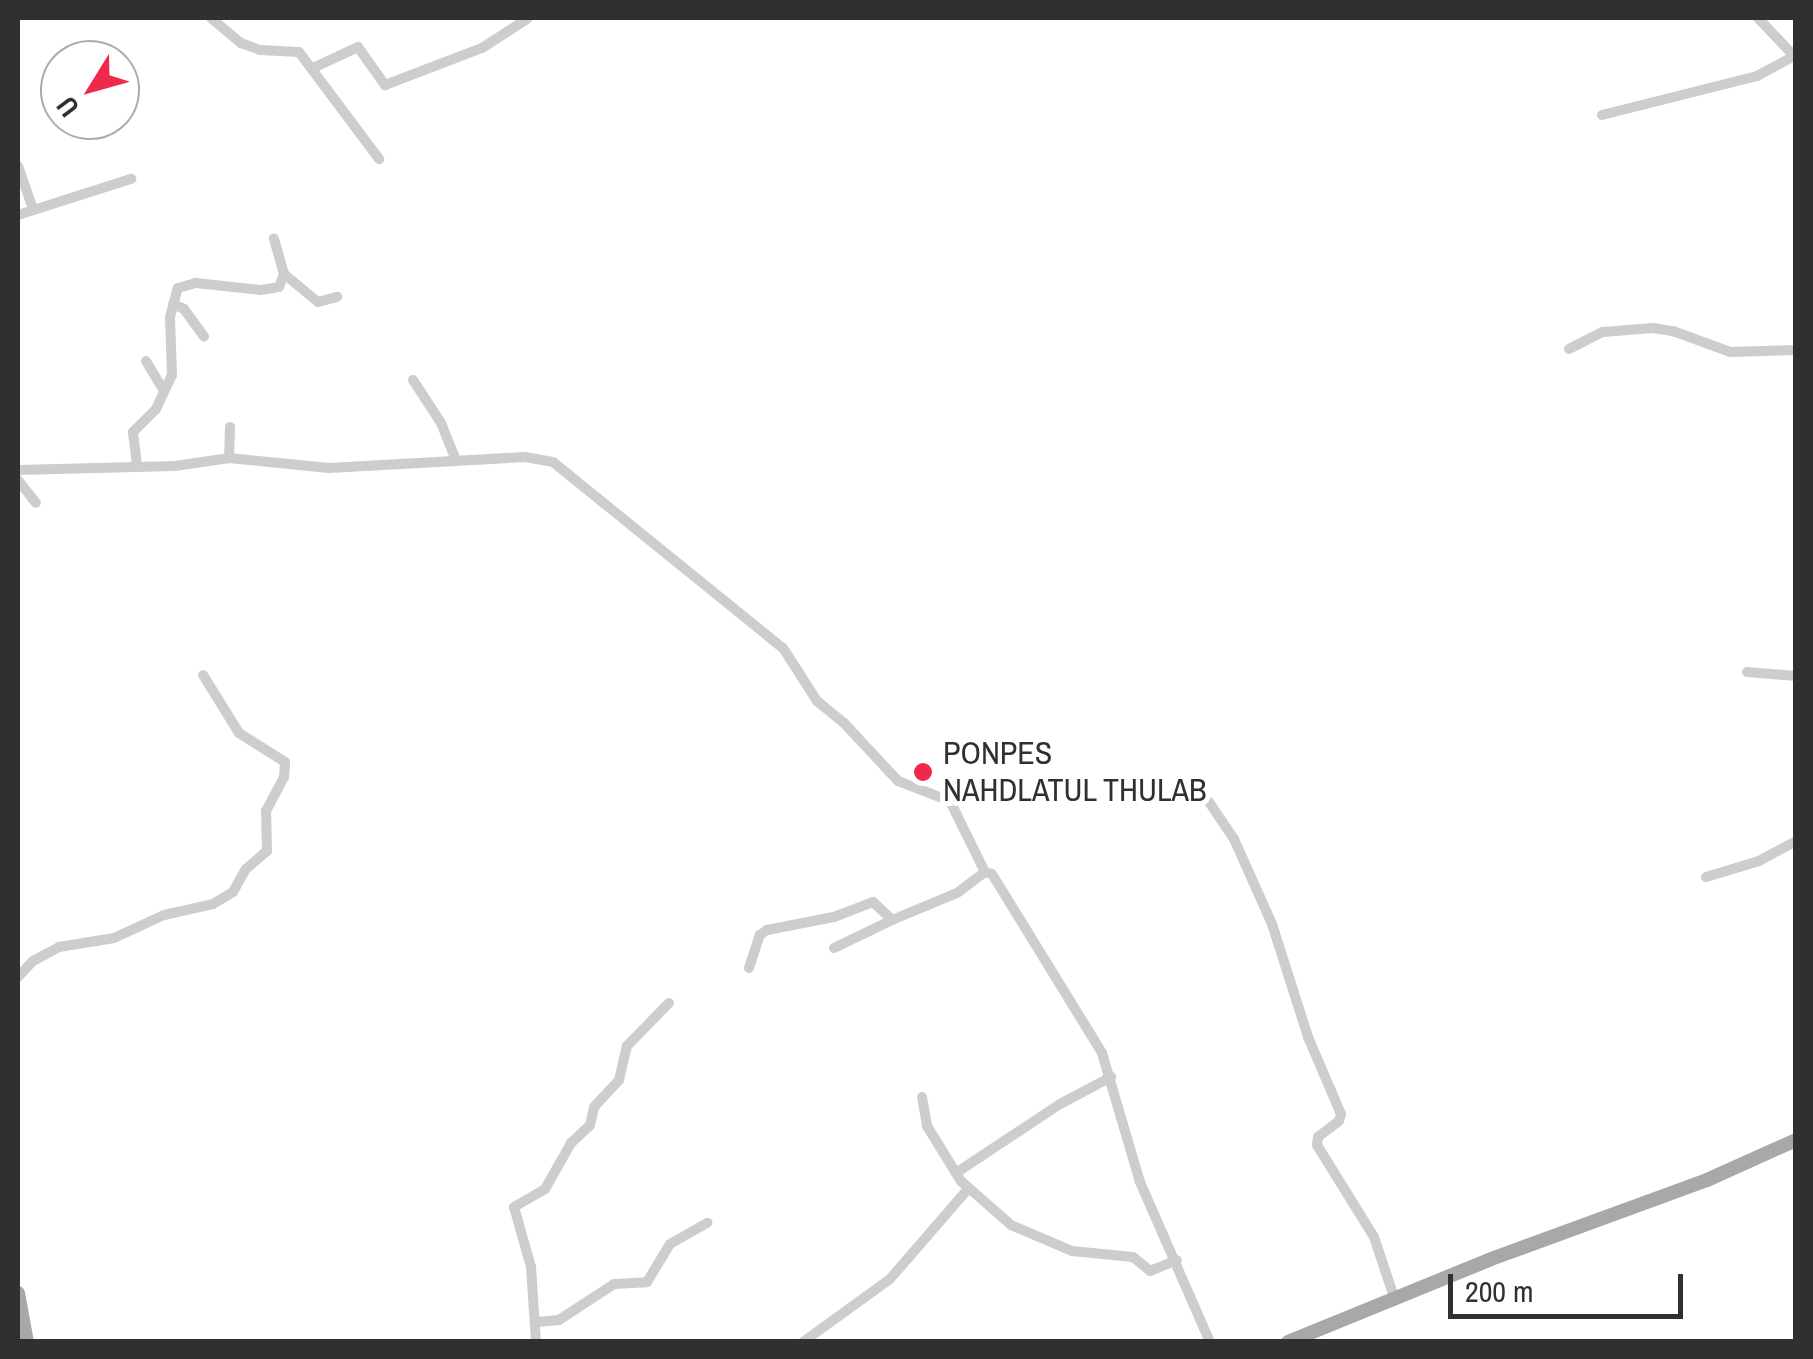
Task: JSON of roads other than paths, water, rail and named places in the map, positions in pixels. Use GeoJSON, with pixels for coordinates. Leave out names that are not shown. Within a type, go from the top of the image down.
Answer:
{"type":"FeatureCollection","features":[{"type":"Feature","properties":{"kind":"main road"},"geometry":{"type":"LineString","coordinates":[[1288,1342],[1491,1259],[1722,1174],[1796,1140]]}},
{"type":"Feature","properties":{"kind":"main road"},"geometry":{"type":"LineString","coordinates":[[18,1293],[27,1342]]}},
{"type":"Feature","properties":{"kind":"street"},"geometry":{"type":"LineString","coordinates":[[211,18],[241,43],[260,50],[288,48],[300,52],[332,101],[379,159]]}},
{"type":"Feature","properties":{"kind":"street"},"geometry":{"type":"LineString","coordinates":[[1602,116],[1757,76],[1794,53],[1758,18]]}},
{"type":"Feature","properties":{"kind":"street"},"geometry":{"type":"LineString","coordinates":[[313,68],[358,48],[384,86],[482,48],[527,20]]}},
{"type":"Feature","properties":{"kind":"street"},"geometry":{"type":"LineString","coordinates":[[18,166],[34,209]]}},
{"type":"Feature","properties":{"kind":"street"},"geometry":{"type":"LineString","coordinates":[[18,215],[131,179]]}},
{"type":"Feature","properties":{"kind":"street"},"geometry":{"type":"LineString","coordinates":[[274,238],[284,274],[318,302],[338,298]]}},
{"type":"Feature","properties":{"kind":"street"},"geometry":{"type":"LineString","coordinates":[[137,465],[133,432],[156,409],[172,368],[169,326],[173,304],[184,283],[262,290],[279,287],[284,274]]}},
{"type":"Feature","properties":{"kind":"street"},"geometry":{"type":"LineString","coordinates":[[173,304],[184,309],[204,337]]}},
{"type":"Feature","properties":{"kind":"street"},"geometry":{"type":"LineString","coordinates":[[1569,349],[1603,332],[1653,328],[1674,330],[1730,352],[1796,350]]}},
{"type":"Feature","properties":{"kind":"street"},"geometry":{"type":"LineString","coordinates":[[146,361],[164,391]]}},
{"type":"Feature","properties":{"kind":"street"},"geometry":{"type":"LineString","coordinates":[[412,380],[441,423],[456,460]]}},
{"type":"Feature","properties":{"kind":"street"},"geometry":{"type":"LineString","coordinates":[[230,427],[230,458]]}},
{"type":"Feature","properties":{"kind":"street"},"geometry":{"type":"LineString","coordinates":[[18,470],[230,458],[329,468],[536,457],[569,472],[783,648],[817,702],[844,723],[898,781],[950,801],[985,872],[992,874],[1025,922],[1102,1053],[1140,1182],[1210,1342]]}},
{"type":"Feature","properties":{"kind":"street"},"geometry":{"type":"LineString","coordinates":[[18,480],[36,503]]}},
{"type":"Feature","properties":{"kind":"street"},"geometry":{"type":"LineString","coordinates":[[1747,672],[1796,676]]}},
{"type":"Feature","properties":{"kind":"street"},"geometry":{"type":"LineString","coordinates":[[18,977],[50,950],[114,938],[164,914],[212,904],[232,892],[246,869],[266,851],[266,812],[284,778],[285,762],[239,733],[203,675]]}},
{"type":"Feature","properties":{"kind":"street"},"geometry":{"type":"LineString","coordinates":[[1209,802],[1234,839],[1272,924],[1308,1037],[1341,1114],[1318,1137],[1317,1145],[1374,1237],[1396,1300]]}},
{"type":"Feature","properties":{"kind":"street"},"geometry":{"type":"LineString","coordinates":[[1706,877],[1759,861],[1796,841]]}},
{"type":"Feature","properties":{"kind":"street"},"geometry":{"type":"LineString","coordinates":[[834,948],[958,893],[985,872]]}},
{"type":"Feature","properties":{"kind":"street"},"geometry":{"type":"LineString","coordinates":[[749,968],[760,935],[768,930],[834,917],[874,902],[892,920]]}},
{"type":"Feature","properties":{"kind":"street"},"geometry":{"type":"LineString","coordinates":[[536,1342],[531,1268],[514,1206],[545,1189],[571,1142],[590,1125],[594,1107],[619,1080],[628,1046],[668,1003]]}},
{"type":"Feature","properties":{"kind":"street"},"geometry":{"type":"LineString","coordinates":[[956,1173],[1060,1104],[1111,1077]]}},
{"type":"Feature","properties":{"kind":"street"},"geometry":{"type":"LineString","coordinates":[[922,1097],[927,1126],[956,1173],[968,1190],[1011,1225],[1072,1251],[1133,1257],[1150,1271],[1177,1260]]}},
{"type":"Feature","properties":{"kind":"street"},"geometry":{"type":"LineString","coordinates":[[803,1342],[890,1279],[968,1190]]}},
{"type":"Feature","properties":{"kind":"street"},"geometry":{"type":"LineString","coordinates":[[537,1322],[559,1320],[614,1284],[647,1282],[670,1244],[706,1223]]}},
{"type":"Feature","properties":{"kind":"place","name":"PONPES NAHDLATUL THULAB"},"geometry":{"type":"Point","coordinates":[923,772]}}]}
